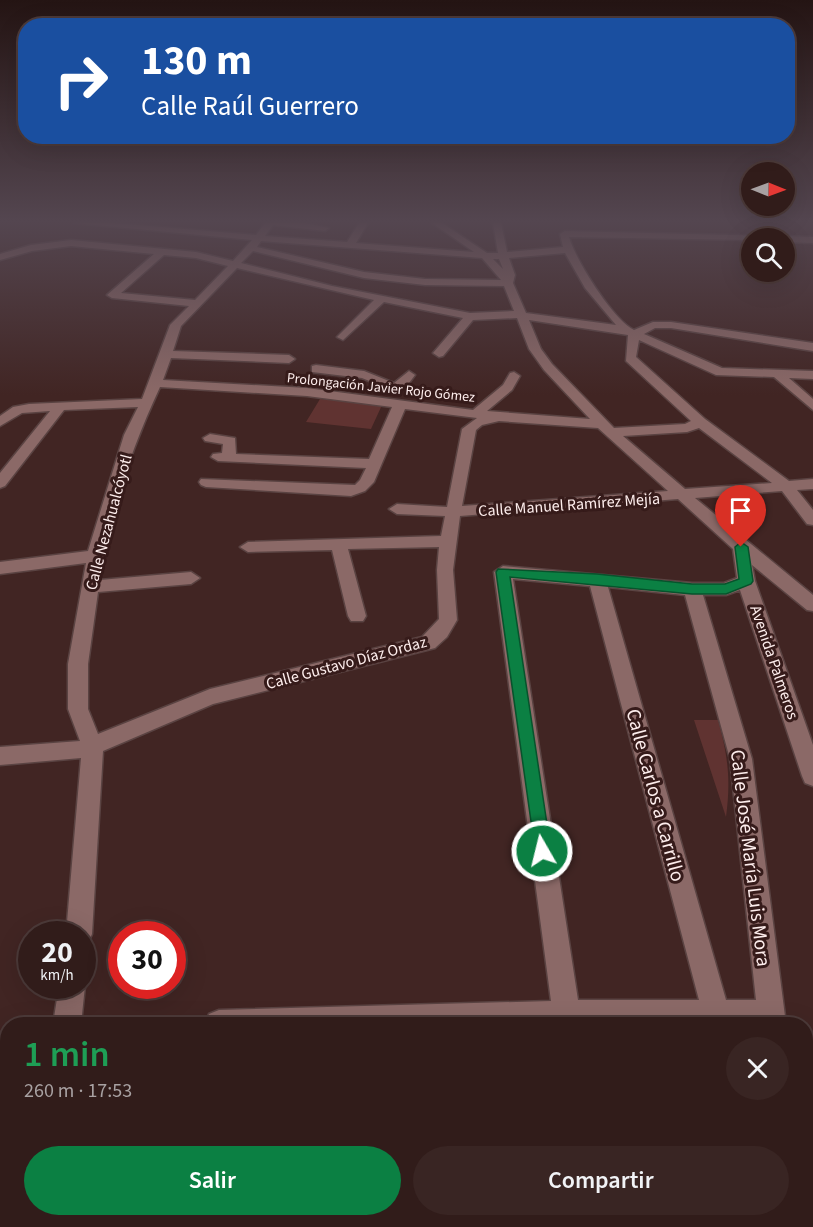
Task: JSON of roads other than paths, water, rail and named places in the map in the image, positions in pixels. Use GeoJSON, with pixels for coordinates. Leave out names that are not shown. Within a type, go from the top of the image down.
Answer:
{"type":"FeatureCollection","features":[{"type":"Feature","properties":{"kind":"street"},"geometry":{"type":"LineString","coordinates":[[128,280],[112,294],[195,303]]}},
{"type":"Feature","properties":{"kind":"street","name":"Calle Nezahualcóyotl"},"geometry":{"type":"LineString","coordinates":[[80,921],[93,746],[78,709],[78,664],[95,556],[131,435],[156,383],[176,326],[218,280]]}},
{"type":"Feature","properties":{"kind":"street"},"geometry":{"type":"LineString","coordinates":[[305,280],[381,299],[470,316],[491,318],[503,314],[519,315],[630,332],[720,372],[813,375]]}},
{"type":"Feature","properties":{"kind":"street"},"geometry":{"type":"LineString","coordinates":[[410,280],[508,283]]}},
{"type":"Feature","properties":{"kind":"street"},"geometry":{"type":"LineString","coordinates":[[506,280],[535,349],[548,367],[607,428],[741,547],[813,605]]}},
{"type":"Feature","properties":{"kind":"street"},"geometry":{"type":"LineString","coordinates":[[590,280],[630,332],[630,353],[635,365],[700,422],[786,486],[813,520]]}},
{"type":"Feature","properties":{"kind":"street"},"geometry":{"type":"LineString","coordinates":[[343,337],[381,299]]}},
{"type":"Feature","properties":{"kind":"street"},"geometry":{"type":"LineString","coordinates":[[439,353],[470,316]]}},
{"type":"Feature","properties":{"kind":"street"},"geometry":{"type":"LineString","coordinates":[[630,332],[653,325],[671,325],[813,347]]}},
{"type":"Feature","properties":{"kind":"street"},"geometry":{"type":"LineString","coordinates":[[630,353],[660,346]]}},
{"type":"Feature","properties":{"kind":"street"},"geometry":{"type":"LineString","coordinates":[[165,354],[289,359]]}},
{"type":"Feature","properties":{"kind":"street"},"geometry":{"type":"LineString","coordinates":[[307,392],[317,365],[364,375],[394,387],[402,384],[409,375]]}},
{"type":"Feature","properties":{"kind":"street"},"geometry":{"type":"LineString","coordinates":[[776,373],[813,406]]}},
{"type":"Feature","properties":{"kind":"street"},"geometry":{"type":"LineString","coordinates":[[477,413],[508,387],[514,376]]}},
{"type":"Feature","properties":{"kind":"street","name":"Prolongación Javier Rojo Gómez"},"geometry":{"type":"LineString","coordinates":[[156,383],[307,392],[499,417],[607,428],[687,428],[700,422]]}},
{"type":"Feature","properties":{"kind":"street"},"geometry":{"type":"LineString","coordinates":[[0,422],[18,410],[146,403]]}},
{"type":"Feature","properties":{"kind":"street"},"geometry":{"type":"LineString","coordinates":[[206,482],[351,491],[360,488],[375,464],[400,404]]}},
{"type":"Feature","properties":{"kind":"street"},"geometry":{"type":"LineString","coordinates":[[0,483],[60,407]]}},
{"type":"Feature","properties":{"kind":"street","name":"Calle Gustavo Díaz Ordaz"},"geometry":{"type":"LineString","coordinates":[[0,756],[53,754],[93,746],[148,721],[210,697],[428,643],[440,632],[448,620],[445,570],[448,541],[469,429],[477,422],[499,417]]}},
{"type":"Feature","properties":{"kind":"street"},"geometry":{"type":"LineString","coordinates":[[210,438],[230,441],[224,457],[375,464]]}},
{"type":"Feature","properties":{"kind":"street","name":"Calle Manuel Ramírez Mejía"},"geometry":{"type":"LineString","coordinates":[[397,509],[454,512],[813,484]]}},
{"type":"Feature","properties":{"kind":"street"},"geometry":{"type":"LineString","coordinates":[[248,547],[448,541]]}},
{"type":"Feature","properties":{"kind":"street"},"geometry":{"type":"LineString","coordinates":[[339,545],[357,616]]}},
{"type":"Feature","properties":{"kind":"street","name":"Avenida Palmeros"},"geometry":{"type":"LineString","coordinates":[[741,547],[746,581],[813,776]]}},
{"type":"Feature","properties":{"kind":"street"},"geometry":{"type":"LineString","coordinates":[[0,568],[95,556]]}},
{"type":"Feature","properties":{"kind":"street"},"geometry":{"type":"LineString","coordinates":[[566,1014],[503,572],[692,589],[726,589],[746,581]]}},
{"type":"Feature","properties":{"kind":"street"},"geometry":{"type":"LineString","coordinates":[[89,587],[191,578]]}},
{"type":"Feature","properties":{"kind":"street","name":"Calle Carlos a Carrillo"},"geometry":{"type":"LineString","coordinates":[[597,579],[716,1012]]}},
{"type":"Feature","properties":{"kind":"street","name":"Calle José María Luis Mora"},"geometry":{"type":"LineString","coordinates":[[692,589],[741,759],[771,1017]]}},
{"type":"Feature","properties":{"kind":"street"},"geometry":{"type":"LineString","coordinates":[[68,1017],[70,999]]}},
{"type":"Feature","properties":{"kind":"street"},"geometry":{"type":"LineString","coordinates":[[462,1017],[716,1012],[755,1017]]}}]}
